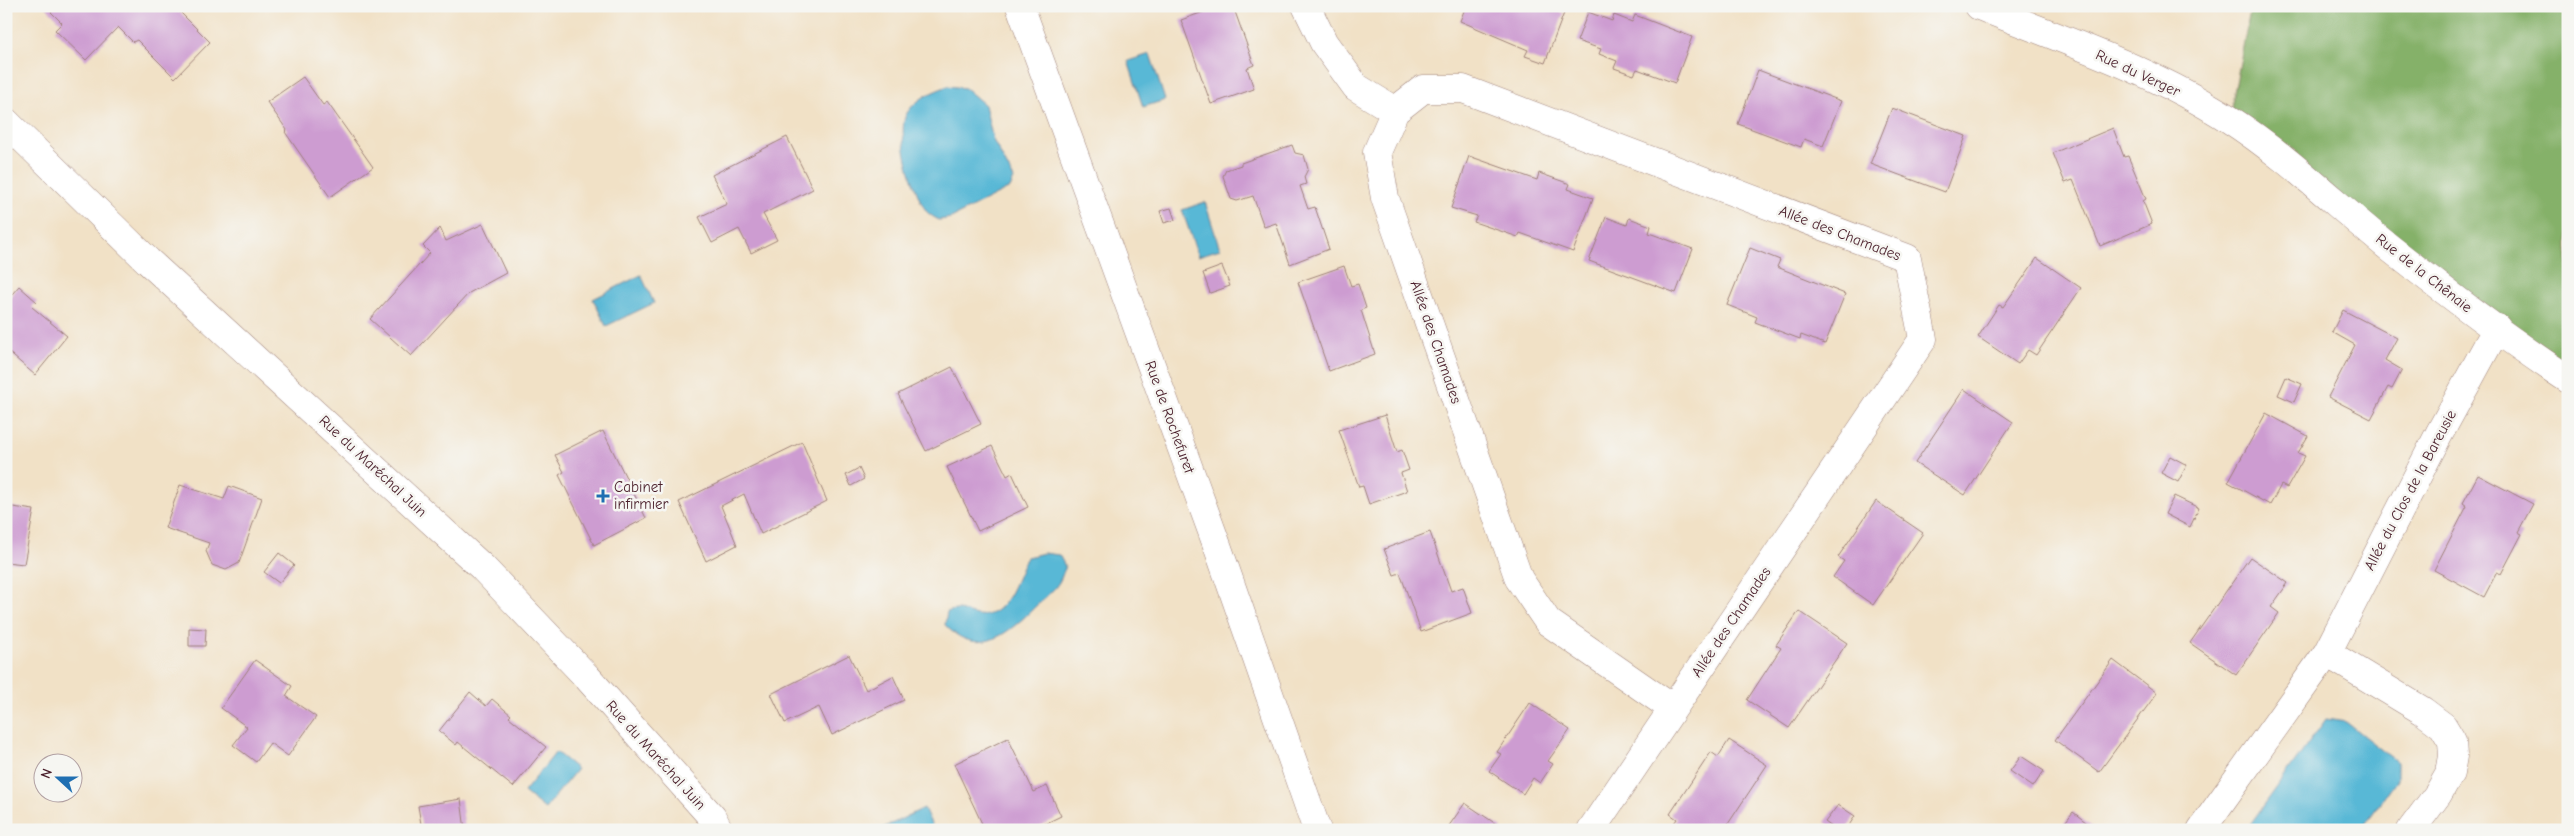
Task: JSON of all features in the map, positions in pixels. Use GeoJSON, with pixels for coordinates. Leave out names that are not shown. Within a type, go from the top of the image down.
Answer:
{"type":"FeatureCollection","features":[{"type":"Feature","properties":{"kind":"street","name":"Rue de Rochefuret"},"geometry":{"type":"LineString","coordinates":[[1020,6],[1214,538],[1317,830]]}},
{"type":"Feature","properties":{"kind":"street"},"geometry":{"type":"LineString","coordinates":[[1306,6],[1324,43],[1356,87],[1395,111]]}},
{"type":"Feature","properties":{"kind":"street","name":"Rue du Verger"},"geometry":{"type":"LineString","coordinates":[[1979,6],[2154,77],[2229,119],[2286,160]]}},
{"type":"Feature","properties":{"kind":"street","name":"Allée des Chamades"},"geometry":{"type":"LineString","coordinates":[[1591,830],[1923,339],[1907,258],[1463,90],[1423,88],[1395,111],[1377,152],[1385,198],[1519,579],[1548,622],[1672,708]]}},
{"type":"Feature","properties":{"kind":"street","name":"Rue du Maréchal Juin"},"geometry":{"type":"LineString","coordinates":[[6,122],[148,260],[482,567],[712,816],[719,830]]}},
{"type":"Feature","properties":{"kind":"street","name":"Rue de la Chênaie"},"geometry":{"type":"LineString","coordinates":[[2286,160],[2391,249],[2496,328],[2568,379]]}},
{"type":"Feature","properties":{"kind":"street","name":"Allée du Clos de la Bareusie"},"geometry":{"type":"LineString","coordinates":[[2201,830],[2327,653],[2439,434],[2496,328]]}},
{"type":"Feature","properties":{"kind":"street"},"geometry":{"type":"LineString","coordinates":[[2327,653],[2423,711],[2444,726],[2452,741],[2454,756],[2450,773],[2438,794],[2411,830]]}},
{"type":"Feature","properties":{"kind":"green space"},"geometry":{"type":"Polygon","coordinates":[[[2251,6],[2568,6],[2568,379],[2229,119],[2251,6]]]}},
{"type":"Feature","properties":{"kind":"water"},"geometry":{"type":"Polygon","coordinates":[[[1150,54],[1165,100],[1143,107],[1128,61],[1150,54]]]}},
{"type":"Feature","properties":{"kind":"water"},"geometry":{"type":"Polygon","coordinates":[[[948,86],[965,88],[985,105],[993,140],[1014,179],[1010,188],[951,218],[939,220],[927,212],[922,204],[912,178],[903,134],[907,113],[915,103],[931,93],[948,86]]]}},
{"type":"Feature","properties":{"kind":"water"},"geometry":{"type":"Polygon","coordinates":[[[1205,202],[1220,249],[1198,256],[1182,210],[1205,202]]]}},
{"type":"Feature","properties":{"kind":"water"},"geometry":{"type":"Polygon","coordinates":[[[641,275],[654,303],[606,326],[593,299],[641,275]]]}},
{"type":"Feature","properties":{"kind":"water"},"geometry":{"type":"Polygon","coordinates":[[[1044,553],[1059,555],[1065,566],[1058,584],[1026,616],[1004,633],[993,639],[970,641],[945,625],[947,612],[959,610],[977,615],[987,615],[996,611],[1009,596],[1027,557],[1044,553]]]}},
{"type":"Feature","properties":{"kind":"water"},"geometry":{"type":"Polygon","coordinates":[[[2326,719],[2346,722],[2397,762],[2397,779],[2361,830],[2246,830],[2326,719]]]}},
{"type":"Feature","properties":{"kind":"water"},"geometry":{"type":"Polygon","coordinates":[[[556,752],[577,769],[545,809],[524,792],[556,752]]]}},
{"type":"Feature","properties":{"kind":"water"},"geometry":{"type":"Polygon","coordinates":[[[924,808],[934,830],[879,830],[924,808]]]}},
{"type":"Feature","properties":{"kind":"building"},"geometry":{"type":"Polygon","coordinates":[[[45,6],[174,6],[210,42],[175,78],[137,40],[133,42],[118,27],[86,60],[55,30],[62,23],[45,6]]]}},
{"type":"Feature","properties":{"kind":"building"},"geometry":{"type":"Polygon","coordinates":[[[1220,6],[1233,6],[1254,65],[1247,68],[1254,89],[1211,104],[1181,20],[1220,6]]]}},
{"type":"Feature","properties":{"kind":"building"},"geometry":{"type":"Polygon","coordinates":[[[1466,6],[1547,6],[1564,13],[1545,63],[1525,56],[1528,50],[1460,21],[1466,6]]]}},
{"type":"Feature","properties":{"kind":"building"},"geometry":{"type":"Polygon","coordinates":[[[1588,12],[1612,21],[1614,15],[1632,22],[1635,15],[1692,37],[1675,83],[1637,69],[1634,75],[1614,68],[1617,61],[1599,54],[1601,49],[1577,41],[1588,12]]]}},
{"type":"Feature","properties":{"kind":"building"},"geometry":{"type":"Polygon","coordinates":[[[1758,70],[1841,101],[1823,146],[1804,139],[1801,147],[1738,124],[1758,70]]]}},
{"type":"Feature","properties":{"kind":"building"},"geometry":{"type":"Polygon","coordinates":[[[303,77],[323,105],[327,102],[373,167],[330,197],[285,132],[287,130],[267,102],[303,77]]]}},
{"type":"Feature","properties":{"kind":"building"},"geometry":{"type":"Polygon","coordinates":[[[1892,108],[1966,136],[1945,192],[1870,164],[1892,108]]]}},
{"type":"Feature","properties":{"kind":"building"},"geometry":{"type":"Polygon","coordinates":[[[2113,128],[2124,157],[2128,156],[2146,199],[2143,201],[2152,224],[2100,246],[2073,180],[2065,183],[2053,153],[2113,128]]]}},
{"type":"Feature","properties":{"kind":"building"},"geometry":{"type":"Polygon","coordinates":[[[787,137],[813,189],[763,214],[777,240],[751,253],[739,229],[712,243],[699,217],[727,204],[712,175],[787,137]]]}},
{"type":"Feature","properties":{"kind":"building"},"geometry":{"type":"Polygon","coordinates":[[[1292,145],[1295,153],[1304,155],[1308,169],[1304,177],[1306,184],[1300,186],[1308,209],[1315,207],[1329,249],[1290,264],[1276,223],[1264,227],[1253,196],[1237,201],[1231,199],[1223,176],[1226,170],[1241,165],[1241,163],[1292,145]]]}},
{"type":"Feature","properties":{"kind":"building"},"geometry":{"type":"Polygon","coordinates":[[[1469,156],[1537,180],[1539,173],[1570,184],[1568,189],[1593,198],[1573,252],[1520,233],[1518,237],[1474,222],[1477,216],[1451,208],[1469,156]]]}},
{"type":"Feature","properties":{"kind":"building"},"geometry":{"type":"Polygon","coordinates":[[[1171,208],[1175,220],[1164,223],[1160,211],[1171,208]]]}},
{"type":"Feature","properties":{"kind":"building"},"geometry":{"type":"Polygon","coordinates":[[[1606,217],[1627,225],[1629,218],[1651,226],[1649,233],[1693,249],[1676,293],[1589,261],[1606,217]]]}},
{"type":"Feature","properties":{"kind":"building"},"geometry":{"type":"Polygon","coordinates":[[[483,224],[506,273],[469,293],[411,356],[370,319],[430,253],[423,246],[440,228],[446,241],[483,224]]]}},
{"type":"Feature","properties":{"kind":"building"},"geometry":{"type":"Polygon","coordinates":[[[1750,248],[1780,260],[1777,267],[1845,294],[1825,344],[1801,335],[1800,339],[1755,322],[1757,317],[1727,305],[1750,248]]]}},
{"type":"Feature","properties":{"kind":"building"},"geometry":{"type":"Polygon","coordinates":[[[2037,258],[2081,288],[2036,355],[2028,350],[2018,364],[1978,337],[1999,305],[2003,307],[2037,258]]]}},
{"type":"Feature","properties":{"kind":"building"},"geometry":{"type":"Polygon","coordinates":[[[1222,266],[1230,286],[1210,293],[1203,273],[1222,266]]]}},
{"type":"Feature","properties":{"kind":"building"},"geometry":{"type":"Polygon","coordinates":[[[1344,266],[1351,286],[1358,284],[1366,308],[1361,310],[1375,354],[1329,371],[1298,282],[1344,266]]]}},
{"type":"Feature","properties":{"kind":"building"},"geometry":{"type":"Polygon","coordinates":[[[19,286],[37,302],[32,307],[67,336],[35,375],[6,350],[6,301],[19,286]]]}},
{"type":"Feature","properties":{"kind":"building"},"geometry":{"type":"Polygon","coordinates":[[[2343,310],[2397,338],[2385,360],[2402,370],[2392,389],[2388,387],[2371,419],[2328,397],[2355,345],[2332,332],[2343,310]]]}},
{"type":"Feature","properties":{"kind":"building"},"geometry":{"type":"Polygon","coordinates":[[[952,367],[981,424],[926,451],[898,394],[952,367]]]}},
{"type":"Feature","properties":{"kind":"building"},"geometry":{"type":"Polygon","coordinates":[[[2286,377],[2302,384],[2294,402],[2278,395],[2286,377]]]}},
{"type":"Feature","properties":{"kind":"building"},"geometry":{"type":"Polygon","coordinates":[[[1964,389],[2013,422],[1965,495],[1915,463],[1964,389]]]}},
{"type":"Feature","properties":{"kind":"building"},"geometry":{"type":"Polygon","coordinates":[[[2266,413],[2308,436],[2298,453],[2305,456],[2287,488],[2281,485],[2270,505],[2228,482],[2266,413]]]}},
{"type":"Feature","properties":{"kind":"building"},"geometry":{"type":"Polygon","coordinates":[[[1385,415],[1397,452],[1402,450],[1409,470],[1401,473],[1407,491],[1369,504],[1363,486],[1359,487],[1339,430],[1385,415]]]}},
{"type":"Feature","properties":{"kind":"building","name":"Cabinet infirmier"},"geometry":{"type":"Polygon","coordinates":[[[603,431],[646,518],[594,545],[559,475],[564,472],[555,455],[603,431]]]}},
{"type":"Feature","properties":{"kind":"building"},"geometry":{"type":"Polygon","coordinates":[[[802,442],[827,501],[761,534],[744,494],[721,506],[737,545],[706,561],[679,502],[802,442]]]}},
{"type":"Feature","properties":{"kind":"building"},"geometry":{"type":"Polygon","coordinates":[[[992,446],[1007,476],[1012,473],[1028,507],[978,531],[947,467],[992,446]]]}},
{"type":"Feature","properties":{"kind":"building"},"geometry":{"type":"Polygon","coordinates":[[[2170,456],[2187,465],[2178,482],[2161,473],[2170,456]]]}},
{"type":"Feature","properties":{"kind":"building"},"geometry":{"type":"Polygon","coordinates":[[[859,468],[864,479],[851,486],[846,475],[859,468]]]}},
{"type":"Feature","properties":{"kind":"building"},"geometry":{"type":"Polygon","coordinates":[[[2478,475],[2533,504],[2518,532],[2522,534],[2501,574],[2497,572],[2484,597],[2434,570],[2467,506],[2463,503],[2478,475]]]}},
{"type":"Feature","properties":{"kind":"building"},"geometry":{"type":"Polygon","coordinates":[[[180,485],[224,499],[229,486],[262,498],[239,563],[226,570],[212,565],[206,551],[209,543],[165,528],[180,485]]]}},
{"type":"Feature","properties":{"kind":"building"},"geometry":{"type":"Polygon","coordinates":[[[2174,496],[2199,508],[2190,527],[2165,514],[2174,496]]]}},
{"type":"Feature","properties":{"kind":"building"},"geometry":{"type":"Polygon","coordinates":[[[1876,501],[1923,533],[1873,605],[1833,577],[1844,561],[1838,557],[1876,501]]]}},
{"type":"Feature","properties":{"kind":"building"},"geometry":{"type":"Polygon","coordinates":[[[6,506],[34,510],[24,564],[6,562],[6,506]]]}},
{"type":"Feature","properties":{"kind":"building"},"geometry":{"type":"Polygon","coordinates":[[[1430,532],[1451,591],[1463,587],[1472,613],[1421,632],[1400,573],[1394,575],[1384,549],[1430,532]]]}},
{"type":"Feature","properties":{"kind":"building"},"geometry":{"type":"Polygon","coordinates":[[[279,553],[294,565],[279,583],[264,572],[279,553]]]}},
{"type":"Feature","properties":{"kind":"building"},"geometry":{"type":"Polygon","coordinates":[[[2250,557],[2288,583],[2271,607],[2279,613],[2236,675],[2190,643],[2250,557]]]}},
{"type":"Feature","properties":{"kind":"building"},"geometry":{"type":"Polygon","coordinates":[[[1799,611],[1847,643],[1789,728],[1747,700],[1781,648],[1776,645],[1799,611]]]}},
{"type":"Feature","properties":{"kind":"building"},"geometry":{"type":"Polygon","coordinates":[[[189,628],[206,629],[205,646],[189,646],[189,628]]]}},
{"type":"Feature","properties":{"kind":"building"},"geometry":{"type":"Polygon","coordinates":[[[849,655],[866,690],[893,676],[904,700],[832,735],[819,707],[785,723],[771,694],[849,655]]]}},
{"type":"Feature","properties":{"kind":"building"},"geometry":{"type":"Polygon","coordinates":[[[255,660],[292,686],[286,696],[316,717],[288,756],[270,743],[256,762],[233,745],[247,727],[221,708],[255,660]]]}},
{"type":"Feature","properties":{"kind":"building"},"geometry":{"type":"Polygon","coordinates":[[[2113,660],[2157,693],[2099,772],[2055,740],[2113,660]]]}},
{"type":"Feature","properties":{"kind":"building"},"geometry":{"type":"Polygon","coordinates":[[[470,692],[486,706],[492,699],[511,715],[509,717],[546,747],[513,787],[458,742],[456,745],[439,731],[470,692]]]}},
{"type":"Feature","properties":{"kind":"building"},"geometry":{"type":"Polygon","coordinates":[[[1530,703],[1570,730],[1548,761],[1553,764],[1540,783],[1533,778],[1523,794],[1489,771],[1501,754],[1497,752],[1530,703]]]}},
{"type":"Feature","properties":{"kind":"building"},"geometry":{"type":"Polygon","coordinates":[[[1008,738],[1034,792],[1047,786],[1061,816],[1032,830],[985,830],[954,764],[1008,738]]]}},
{"type":"Feature","properties":{"kind":"building"},"geometry":{"type":"Polygon","coordinates":[[[1729,740],[1767,765],[1724,830],[1669,830],[1677,819],[1670,814],[1711,752],[1718,757],[1729,740]]]}},
{"type":"Feature","properties":{"kind":"building"},"geometry":{"type":"Polygon","coordinates":[[[2021,756],[2044,771],[2033,787],[2010,771],[2021,756]]]}},
{"type":"Feature","properties":{"kind":"building"},"geometry":{"type":"Polygon","coordinates":[[[461,799],[465,830],[422,830],[418,806],[461,799]]]}},
{"type":"Feature","properties":{"kind":"building"},"geometry":{"type":"Polygon","coordinates":[[[1465,803],[1502,828],[1501,830],[1446,830],[1465,803]]]}},
{"type":"Feature","properties":{"kind":"building"},"geometry":{"type":"Polygon","coordinates":[[[1838,805],[1855,816],[1846,830],[1836,830],[1825,822],[1838,805]]]}},
{"type":"Feature","properties":{"kind":"building"},"geometry":{"type":"Polygon","coordinates":[[[2073,812],[2096,830],[2059,830],[2073,812]]]}},
{"type":"Feature","properties":{"kind":"place","name":"Cabinet infirmier"},"geometry":{"type":"Point","coordinates":[603,496]}}]}
